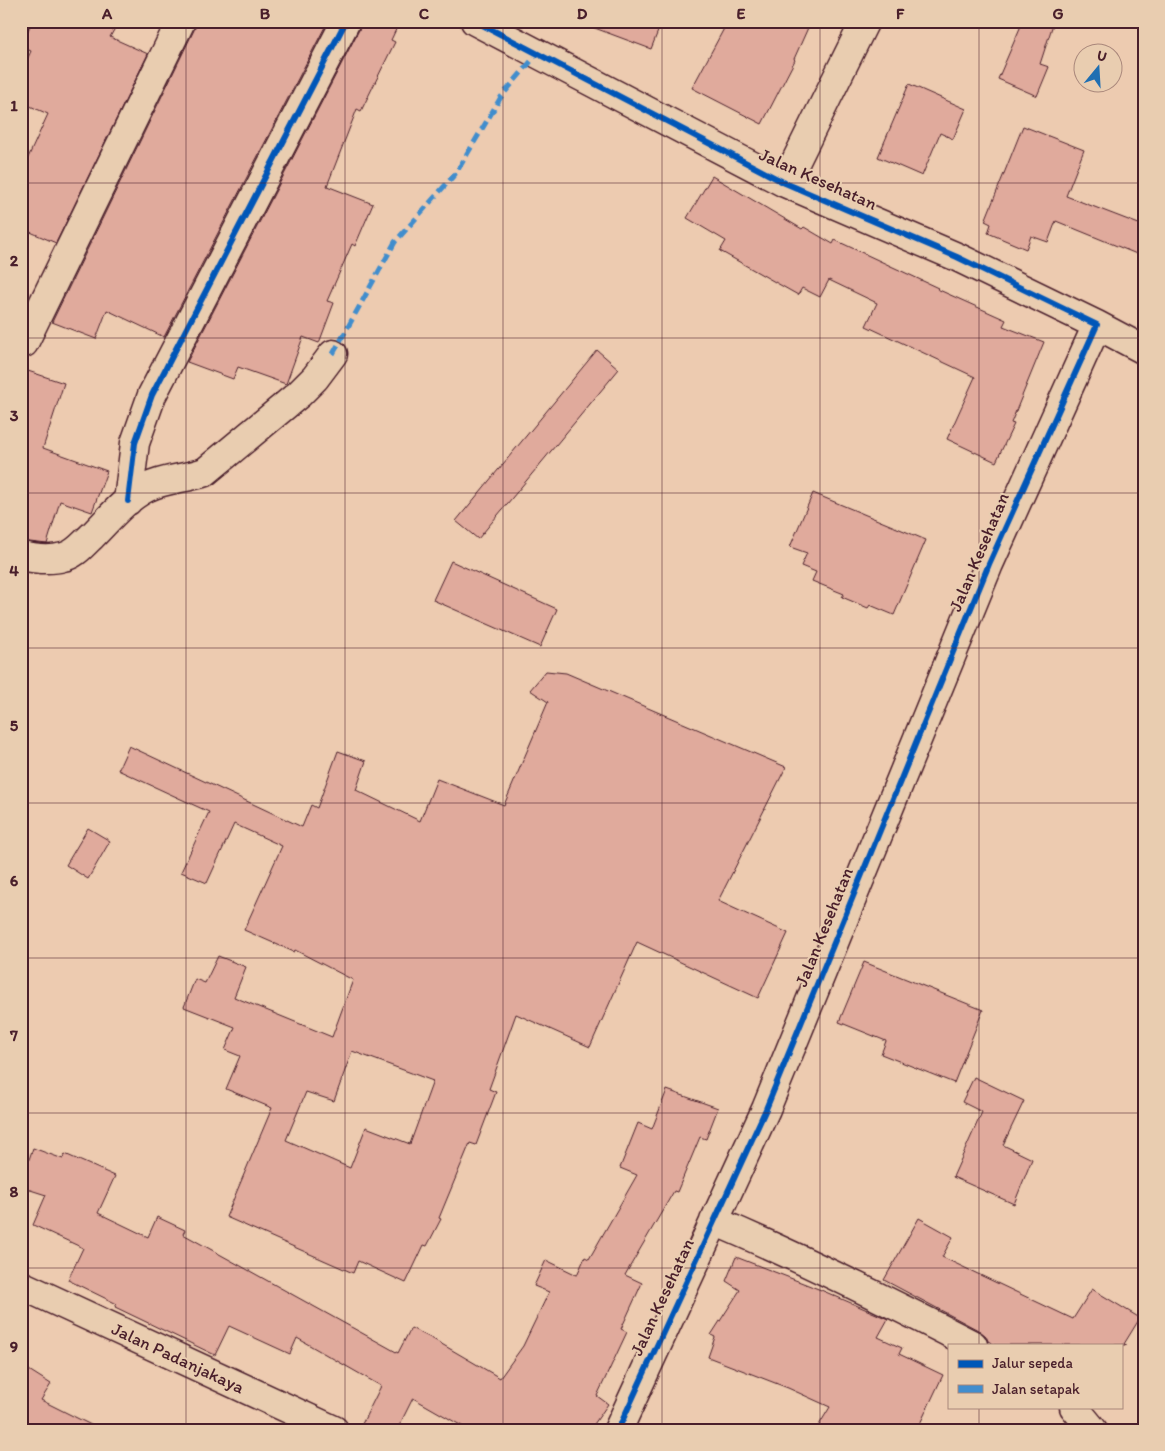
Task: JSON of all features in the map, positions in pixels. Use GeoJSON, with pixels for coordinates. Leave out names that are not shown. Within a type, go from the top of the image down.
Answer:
{"type":"FeatureCollection","features":[{"type":"Feature","properties":{"kind":"street"},"geometry":{"type":"LineString","coordinates":[[24,343],[181,21]]}},
{"type":"Feature","properties":{"kind":"street"},"geometry":{"type":"LineString","coordinates":[[128,501],[135,443],[152,395],[346,21]]}},
{"type":"Feature","properties":{"kind":"street","name":"Jalan Kesehatan"},"geometry":{"type":"LineString","coordinates":[[475,21],[785,183],[957,257],[1097,325],[989,564],[766,1109],[618,1430]]}},
{"type":"Feature","properties":{"kind":"street"},"geometry":{"type":"LineString","coordinates":[[785,183],[865,21]]}},
{"type":"Feature","properties":{"kind":"street"},"geometry":{"type":"LineString","coordinates":[[1097,325],[1144,350]]}},
{"type":"Feature","properties":{"kind":"street"},"geometry":{"type":"LineString","coordinates":[[21,556],[44,559],[64,557],[77,550],[144,488],[174,478],[187,478],[205,472],[299,394],[315,378],[333,354]]}},
{"type":"Feature","properties":{"kind":"street"},"geometry":{"type":"LineString","coordinates":[[714,1221],[796,1256],[971,1344]]}},
{"type":"Feature","properties":{"kind":"street","name":"Jalan Padanjakaya"},"geometry":{"type":"LineString","coordinates":[[21,1285],[334,1430]]}},
{"type":"Feature","properties":{"kind":"street"},"geometry":{"type":"LineString","coordinates":[[1075,1408],[1093,1430]]}},
{"type":"Feature","properties":{"kind":"building"},"geometry":{"type":"Polygon","coordinates":[[[32,21],[119,21],[110,37],[148,54],[56,243],[21,228],[21,173],[48,114],[21,102],[21,73],[31,51],[21,47],[32,21]]]}},
{"type":"Feature","properties":{"kind":"building"},"geometry":{"type":"Polygon","coordinates":[[[196,21],[328,21],[164,337],[107,310],[96,339],[52,322],[195,28],[196,21]]]}},
{"type":"Feature","properties":{"kind":"building"},"geometry":{"type":"Polygon","coordinates":[[[361,21],[400,21],[391,40],[395,42],[361,111],[357,109],[327,186],[373,204],[355,246],[352,244],[327,301],[334,303],[319,343],[303,337],[286,384],[238,367],[233,379],[187,362],[360,28],[361,21]]]}},
{"type":"Feature","properties":{"kind":"building"},"geometry":{"type":"Polygon","coordinates":[[[584,21],[662,21],[651,49],[584,24],[584,21]]]}},
{"type":"Feature","properties":{"kind":"building"},"geometry":{"type":"Polygon","coordinates":[[[728,21],[811,21],[795,60],[762,124],[692,88],[728,21]]]}},
{"type":"Feature","properties":{"kind":"building"},"geometry":{"type":"Polygon","coordinates":[[[1023,21],[1054,21],[1040,64],[1049,67],[1037,96],[998,79],[1023,21]]]}},
{"type":"Feature","properties":{"kind":"building"},"geometry":{"type":"Polygon","coordinates":[[[909,84],[966,109],[953,139],[940,133],[922,176],[878,157],[909,84]]]}},
{"type":"Feature","properties":{"kind":"building"},"geometry":{"type":"Polygon","coordinates":[[[1023,126],[1084,150],[1066,196],[1144,226],[1144,257],[1056,221],[1048,242],[1031,236],[1026,249],[988,233],[991,224],[985,221],[1023,126]]]}},
{"type":"Feature","properties":{"kind":"building"},"geometry":{"type":"Polygon","coordinates":[[[712,176],[802,229],[804,227],[833,244],[835,240],[938,288],[1006,320],[1003,326],[1044,342],[1011,423],[1014,424],[996,462],[947,439],[975,377],[866,326],[877,303],[829,280],[820,297],[802,288],[798,295],[720,251],[726,241],[687,218],[712,176]]]}},
{"type":"Feature","properties":{"kind":"building"},"geometry":{"type":"Polygon","coordinates":[[[597,350],[619,369],[478,539],[456,521],[597,350]]]}},
{"type":"Feature","properties":{"kind":"building"},"geometry":{"type":"Polygon","coordinates":[[[28,371],[64,383],[43,448],[107,471],[92,512],[60,501],[47,544],[21,541],[21,392],[28,371]]]}},
{"type":"Feature","properties":{"kind":"building"},"geometry":{"type":"Polygon","coordinates":[[[813,493],[926,540],[894,615],[870,605],[868,608],[842,597],[844,594],[812,581],[816,572],[801,566],[807,553],[790,547],[813,493]]]}},
{"type":"Feature","properties":{"kind":"building"},"geometry":{"type":"Polygon","coordinates":[[[451,561],[557,609],[540,647],[433,600],[451,561]]]}},
{"type":"Feature","properties":{"kind":"building"},"geometry":{"type":"Polygon","coordinates":[[[546,671],[566,673],[786,767],[718,901],[788,933],[758,998],[637,942],[590,1047],[516,1014],[489,1089],[496,1092],[476,1145],[470,1143],[439,1218],[441,1219],[427,1246],[424,1245],[406,1283],[358,1261],[353,1273],[226,1217],[272,1108],[226,1089],[240,1056],[225,1050],[235,1027],[184,1007],[195,979],[205,983],[218,956],[246,967],[234,997],[332,1037],[353,980],[295,950],[294,952],[244,930],[282,846],[234,824],[207,883],[181,872],[209,812],[118,770],[129,746],[302,827],[311,805],[317,808],[338,751],[366,761],[356,790],[420,821],[437,779],[504,805],[548,702],[530,690],[546,671]],[[352,1051],[334,1101],[306,1092],[286,1140],[350,1168],[366,1127],[410,1144],[433,1081],[352,1051]]]}},
{"type":"Feature","properties":{"kind":"building"},"geometry":{"type":"Polygon","coordinates":[[[88,828],[110,841],[88,879],[66,865],[88,828]]]}},
{"type":"Feature","properties":{"kind":"building"},"geometry":{"type":"Polygon","coordinates":[[[864,962],[983,1010],[954,1083],[881,1054],[886,1041],[839,1022],[864,962]]]}},
{"type":"Feature","properties":{"kind":"building"},"geometry":{"type":"Polygon","coordinates":[[[974,1077],[1024,1101],[1003,1145],[1032,1159],[1014,1204],[953,1177],[982,1112],[962,1102],[974,1077]]]}},
{"type":"Feature","properties":{"kind":"building"},"geometry":{"type":"Polygon","coordinates":[[[667,1090],[718,1108],[706,1139],[700,1137],[677,1192],[674,1191],[625,1275],[642,1283],[621,1329],[627,1332],[597,1396],[608,1404],[590,1430],[469,1430],[413,1398],[397,1430],[359,1430],[381,1386],[297,1338],[290,1354],[229,1326],[215,1355],[115,1307],[117,1304],[68,1280],[83,1248],[33,1225],[46,1195],[21,1187],[33,1148],[63,1159],[65,1154],[115,1176],[98,1213],[148,1237],[157,1217],[185,1230],[183,1234],[398,1353],[411,1328],[500,1378],[523,1346],[549,1292],[534,1286],[546,1260],[577,1275],[585,1257],[589,1259],[637,1175],[620,1168],[638,1123],[652,1129],[667,1090]]]}},
{"type":"Feature","properties":{"kind":"building"},"geometry":{"type":"Polygon","coordinates":[[[919,1218],[953,1237],[942,1257],[1073,1319],[1092,1289],[1140,1318],[1124,1344],[1127,1345],[993,1344],[988,1341],[986,1336],[980,1331],[884,1280],[919,1218]]]}},
{"type":"Feature","properties":{"kind":"building"},"geometry":{"type":"Polygon","coordinates":[[[736,1257],[821,1290],[888,1319],[878,1337],[902,1348],[899,1354],[943,1375],[917,1430],[816,1430],[830,1407],[788,1388],[708,1357],[715,1337],[711,1335],[740,1290],[726,1281],[736,1257]]]}},
{"type":"Feature","properties":{"kind":"building"},"geometry":{"type":"Polygon","coordinates":[[[21,1365],[51,1384],[41,1400],[101,1430],[21,1430],[21,1365]]]}},
{"type":"Feature","properties":{"kind":"marked path"},"geometry":{"type":"LineString","coordinates":[[333,354],[395,242],[456,173],[501,97],[537,54]]}},
{"type":"Feature","properties":{"kind":"cycle path"},"geometry":{"type":"LineString","coordinates":[[128,501],[135,443],[152,395],[346,21]]}},
{"type":"Feature","properties":{"kind":"cycle path"},"geometry":{"type":"LineString","coordinates":[[475,21],[785,183],[957,257],[1097,325],[989,564],[766,1109],[618,1430]]}}]}
